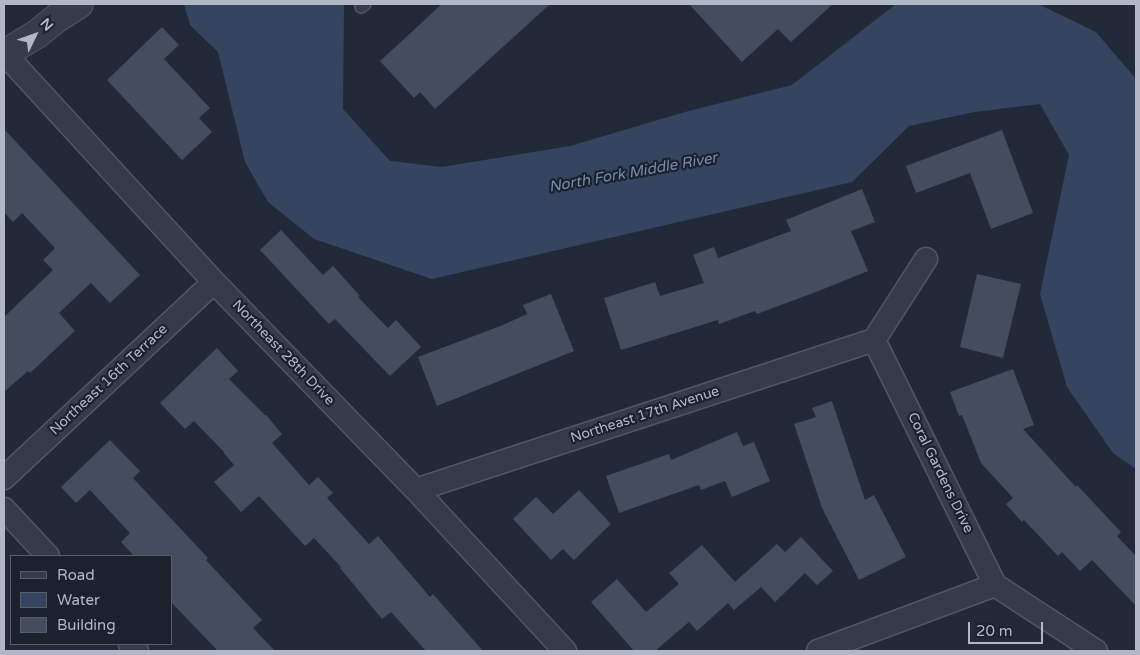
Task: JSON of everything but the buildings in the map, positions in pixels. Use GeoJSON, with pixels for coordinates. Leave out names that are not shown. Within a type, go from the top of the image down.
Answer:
{"type":"FeatureCollection","features":[{"type":"Feature","properties":{"kind":"street"},"geometry":{"type":"LineString","coordinates":[[4,54],[79,4]]}},
{"type":"Feature","properties":{"kind":"street","name":"Northeast 28th Drive"},"geometry":{"type":"LineString","coordinates":[[4,54],[214,282],[416,490],[564,651]]}},
{"type":"Feature","properties":{"kind":"street"},"geometry":{"type":"LineString","coordinates":[[874,340],[926,259]]}},
{"type":"Feature","properties":{"kind":"street","name":"Northeast 16th Terrace"},"geometry":{"type":"LineString","coordinates":[[4,478],[214,282]]}},
{"type":"Feature","properties":{"kind":"street","name":"Northeast 17th Avenue"},"geometry":{"type":"LineString","coordinates":[[416,490],[874,340]]}},
{"type":"Feature","properties":{"kind":"street","name":"Coral Gardens Drive"},"geometry":{"type":"LineString","coordinates":[[874,340],[995,585]]}},
{"type":"Feature","properties":{"kind":"street"},"geometry":{"type":"LineString","coordinates":[[4,509],[47,555]]}},
{"type":"Feature","properties":{"kind":"street"},"geometry":{"type":"LineString","coordinates":[[818,651],[995,585],[1096,651]]}},
{"type":"Feature","properties":{"kind":"water","name":"North Fork Middle River"},"geometry":{"type":"Polygon","coordinates":[[[184,4],[344,4],[343,109],[390,161],[442,167],[570,146],[685,112],[792,85],[896,4],[1038,4],[1096,32],[1136,79],[1136,469],[1113,453],[1067,387],[1040,294],[1069,155],[1040,104],[974,112],[909,126],[852,182],[432,279],[314,239],[268,202],[245,162],[218,52],[190,25],[184,4]]]}}]}
